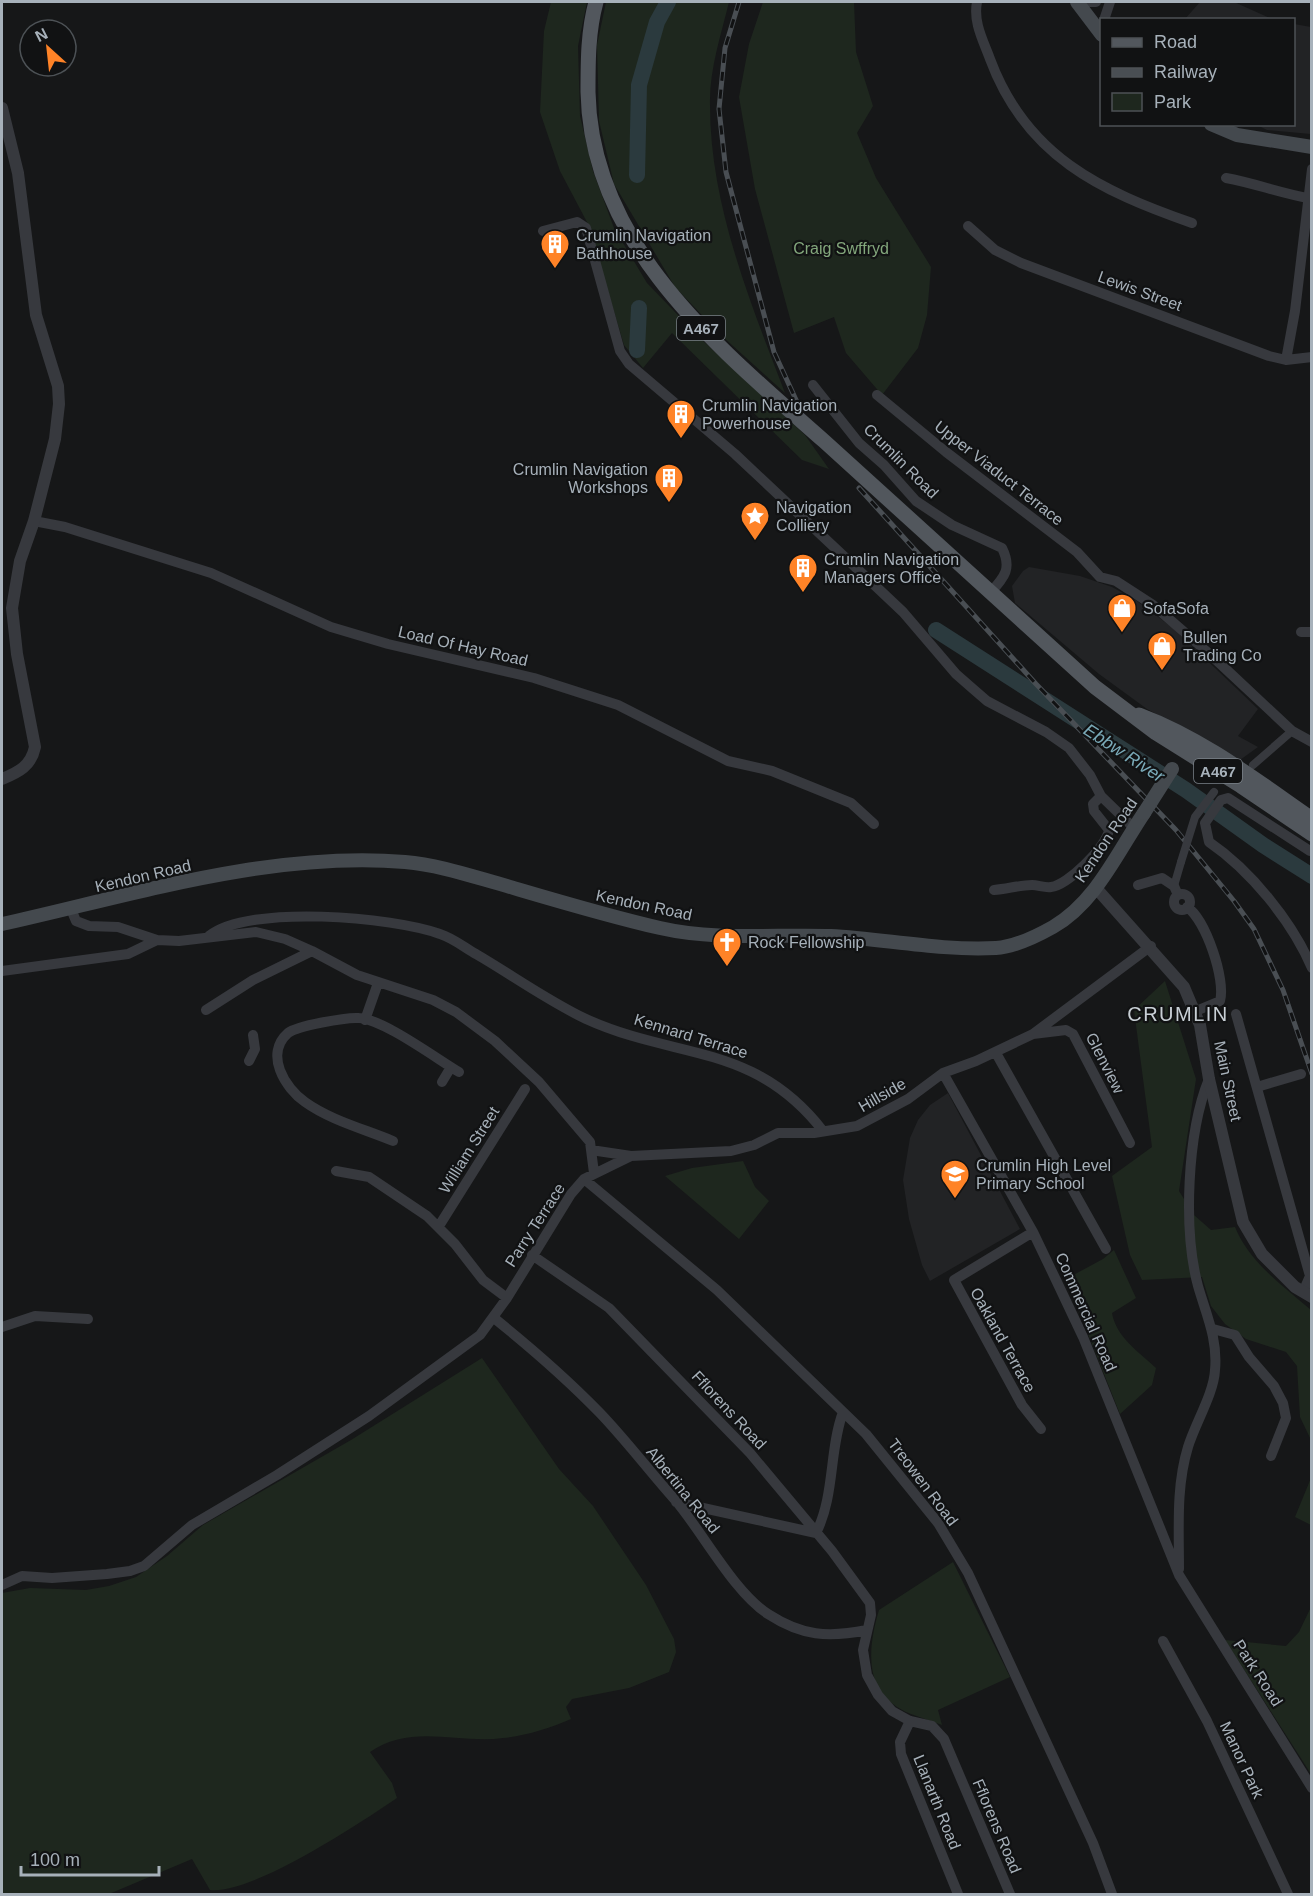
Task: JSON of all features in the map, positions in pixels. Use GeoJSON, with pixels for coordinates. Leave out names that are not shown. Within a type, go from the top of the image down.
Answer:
{"type":"FeatureCollection","features":[{"type":"Feature","properties":{"kind":"main road","name":"A467"},"geometry":{"type":"LineString","coordinates":[[596,2],[588,44],[588,112],[594,143],[613,202],[653,272],[685,312],[739,367],[1122,709],[1187,745],[1233,764],[1311,819]]}},
{"type":"Feature","properties":{"kind":"main road"},"geometry":{"type":"LineString","coordinates":[[1079,2],[1100,27]]}},
{"type":"Feature","properties":{"kind":"main road"},"geometry":{"type":"LineString","coordinates":[[1216,126],[1237,135],[1311,147]]}},
{"type":"Feature","properties":{"kind":"main road","name":"A467"},"geometry":{"type":"LineString","coordinates":[[1187,745],[1311,834]]}},
{"type":"Feature","properties":{"kind":"main road","name":"Kendon Road"},"geometry":{"type":"LineString","coordinates":[[2,924],[235,872],[337,861],[407,862],[455,871],[665,929],[713,935],[783,938],[829,936],[999,948],[1030,938],[1055,926],[1078,908],[1096,888],[1187,745]]}},
{"type":"Feature","properties":{"kind":"street"},"geometry":{"type":"LineString","coordinates":[[976,2],[976,19],[994,70],[1033,135],[1063,162],[1099,184],[1144,207],[1192,223]]}},
{"type":"Feature","properties":{"kind":"street"},"geometry":{"type":"LineString","coordinates":[[1079,2],[1096,2]]}},
{"type":"Feature","properties":{"kind":"street"},"geometry":{"type":"LineString","coordinates":[[1105,18],[1110,2]]}},
{"type":"Feature","properties":{"kind":"street"},"geometry":{"type":"LineString","coordinates":[[2,108],[18,173],[36,315],[58,386],[56,439],[34,522],[20,561],[12,608],[19,665],[36,747],[31,761],[25,767],[2,779]]}},
{"type":"Feature","properties":{"kind":"street"},"geometry":{"type":"LineString","coordinates":[[1286,360],[1307,238],[1311,170]]}},
{"type":"Feature","properties":{"kind":"street"},"geometry":{"type":"LineString","coordinates":[[1226,178],[1256,183],[1281,194],[1310,194]]}},
{"type":"Feature","properties":{"kind":"street"},"geometry":{"type":"LineString","coordinates":[[543,231],[577,222],[586,228],[620,351],[629,364],[735,454],[859,570],[903,612],[956,674],[972,688],[987,701],[1046,732],[1068,748],[1090,775],[1101,796],[1134,828]]}},
{"type":"Feature","properties":{"kind":"street","name":"Lewis Street"},"geometry":{"type":"LineString","coordinates":[[968,226],[995,249],[1021,263],[1286,360],[1311,357]]}},
{"type":"Feature","properties":{"kind":"street","name":"Crumlin Road"},"geometry":{"type":"LineString","coordinates":[[813,385],[859,442],[884,465],[916,501],[952,525],[1002,548],[1009,565],[1006,577],[990,593]]}},
{"type":"Feature","properties":{"kind":"street","name":"Upper Viaduct Terrace"},"geometry":{"type":"LineString","coordinates":[[878,395],[946,452],[1077,552],[1100,577],[1116,581],[1152,605],[1213,657],[1292,731]]}},
{"type":"Feature","properties":{"kind":"street","name":"Load Of Hay Road"},"geometry":{"type":"LineString","coordinates":[[34,522],[66,527],[211,573],[342,630],[388,644],[534,678],[618,705],[728,761],[772,771],[850,803],[874,824]]}},
{"type":"Feature","properties":{"kind":"street"},"geometry":{"type":"LineString","coordinates":[[1253,765],[1292,731],[1311,742]]}},
{"type":"Feature","properties":{"kind":"street"},"geometry":{"type":"LineString","coordinates":[[1222,781],[1204,826],[1209,842],[1242,868],[1297,937],[1311,968]]}},
{"type":"Feature","properties":{"kind":"street"},"geometry":{"type":"LineString","coordinates":[[994,890],[1032,885],[1050,888],[1063,884],[1102,846],[1108,837],[1109,830],[1094,811],[1093,804],[1101,796]]}},
{"type":"Feature","properties":{"kind":"street"},"geometry":{"type":"LineString","coordinates":[[1196,1011],[1220,1001],[1224,989],[1202,922],[1187,908],[1181,909],[1174,902],[1195,816],[1217,797],[1226,798],[1238,802],[1304,850],[1310,851]]}},
{"type":"Feature","properties":{"kind":"street"},"geometry":{"type":"LineString","coordinates":[[1138,885],[1162,878],[1176,891]]}},
{"type":"Feature","properties":{"kind":"street","name":"Main Street"},"geometry":{"type":"LineString","coordinates":[[1096,888],[1151,946],[1184,987],[1196,1011],[1209,1079],[1243,1222],[1262,1254],[1307,1294]]}},
{"type":"Feature","properties":{"kind":"street"},"geometry":{"type":"LineString","coordinates":[[71,909],[76,921],[89,926],[118,927],[157,940],[179,941],[256,932],[285,939],[357,975],[434,1000],[456,1012],[495,1041],[539,1082],[590,1142],[594,1173]]}},
{"type":"Feature","properties":{"kind":"street","name":"Kennard Terrace"},"geometry":{"type":"LineString","coordinates":[[209,936],[217,930],[267,918],[321,916],[371,920],[441,934],[586,1019],[720,1058],[753,1071],[803,1106],[822,1131]]}},
{"type":"Feature","properties":{"kind":"street"},"geometry":{"type":"LineString","coordinates":[[2,971],[128,954],[157,940]]}},
{"type":"Feature","properties":{"kind":"street","name":"Hillside"},"geometry":{"type":"LineString","coordinates":[[594,1173],[631,1156],[731,1151],[754,1145],[778,1132],[822,1131],[857,1126],[908,1099],[943,1073],[996,1053],[1033,1034],[1151,946]]}},
{"type":"Feature","properties":{"kind":"street"},"geometry":{"type":"LineString","coordinates":[[206,1010],[253,980],[312,951]]}},
{"type":"Feature","properties":{"kind":"street"},"geometry":{"type":"LineString","coordinates":[[365,1020],[378,983]]}},
{"type":"Feature","properties":{"kind":"street"},"geometry":{"type":"LineString","coordinates":[[1236,1014],[1310,1276],[1307,1294]]}},
{"type":"Feature","properties":{"kind":"street"},"geometry":{"type":"LineString","coordinates":[[393,1141],[305,1102],[290,1087],[278,1068],[277,1054],[278,1046],[288,1033],[303,1027],[359,1018],[390,1030],[455,1070],[442,1082]]}},
{"type":"Feature","properties":{"kind":"street","name":"Glenview"},"geometry":{"type":"LineString","coordinates":[[1033,1034],[1066,1030],[1073,1034],[1130,1143]]}},
{"type":"Feature","properties":{"kind":"street"},"geometry":{"type":"LineString","coordinates":[[249,1061],[255,1049],[253,1035]]}},
{"type":"Feature","properties":{"kind":"street"},"geometry":{"type":"LineString","coordinates":[[255,1049],[277,1054]]}},
{"type":"Feature","properties":{"kind":"street"},"geometry":{"type":"LineString","coordinates":[[996,1053],[1106,1249]]}},
{"type":"Feature","properties":{"kind":"street","name":"Commercial Road"},"geometry":{"type":"LineString","coordinates":[[943,1073],[1033,1232],[1083,1337],[1179,1575]]}},
{"type":"Feature","properties":{"kind":"street"},"geometry":{"type":"LineString","coordinates":[[1257,1087],[1301,1074]]}},
{"type":"Feature","properties":{"kind":"street"},"geometry":{"type":"LineString","coordinates":[[1179,1575],[1179,1479],[1188,1446],[1216,1371],[1213,1329],[1198,1285],[1191,1250],[1187,1200],[1201,1098],[1209,1079]]}},
{"type":"Feature","properties":{"kind":"street","name":"William Street"},"geometry":{"type":"LineString","coordinates":[[439,1226],[525,1089]]}},
{"type":"Feature","properties":{"kind":"street"},"geometry":{"type":"LineString","coordinates":[[591,1150],[631,1156]]}},
{"type":"Feature","properties":{"kind":"street"},"geometry":{"type":"LineString","coordinates":[[336,1171],[369,1177],[428,1216],[439,1226],[483,1280],[507,1298]]}},
{"type":"Feature","properties":{"kind":"street","name":"Parry Terrace"},"geometry":{"type":"LineString","coordinates":[[2,1585],[22,1576],[52,1578],[107,1574],[130,1571],[144,1566],[192,1525],[277,1475],[369,1416],[471,1342],[494,1318],[571,1194],[584,1179],[594,1173]]}},
{"type":"Feature","properties":{"kind":"street","name":"Treowen Road"},"geometry":{"type":"LineString","coordinates":[[584,1179],[717,1290],[866,1434],[938,1523],[968,1573],[1093,1843],[1112,1894]]}},
{"type":"Feature","properties":{"kind":"street","name":"Oakland Terrace"},"geometry":{"type":"LineString","coordinates":[[1033,1232],[954,1280],[1022,1405],[1041,1429]]}},
{"type":"Feature","properties":{"kind":"street","name":"Fflorens Road"},"geometry":{"type":"LineString","coordinates":[[532,1255],[609,1308],[646,1345],[750,1453],[870,1603],[871,1615],[864,1650],[867,1675],[878,1695],[892,1711],[910,1721],[932,1726],[944,1739],[1010,1894]]}},
{"type":"Feature","properties":{"kind":"street"},"geometry":{"type":"LineString","coordinates":[[2,1327],[35,1316],[88,1319]]}},
{"type":"Feature","properties":{"kind":"street","name":"Albertina Road"},"geometry":{"type":"LineString","coordinates":[[494,1318],[542,1357],[600,1412],[676,1502],[743,1589],[766,1613],[798,1630],[824,1636],[867,1630]]}},
{"type":"Feature","properties":{"kind":"street"},"geometry":{"type":"LineString","coordinates":[[1213,1329],[1235,1335],[1249,1357],[1274,1386],[1283,1403],[1286,1418],[1271,1456]]}},
{"type":"Feature","properties":{"kind":"street"},"geometry":{"type":"LineString","coordinates":[[676,1502],[816,1533],[822,1523],[835,1459],[838,1426],[843,1412]]}},
{"type":"Feature","properties":{"kind":"street","name":"Park Road"},"geometry":{"type":"LineString","coordinates":[[1179,1575],[1311,1788]]}},
{"type":"Feature","properties":{"kind":"street","name":"Manor Park"},"geometry":{"type":"LineString","coordinates":[[1163,1641],[1207,1721],[1288,1894]]}},
{"type":"Feature","properties":{"kind":"street","name":"Llanarth Road"},"geometry":{"type":"LineString","coordinates":[[910,1721],[900,1742],[901,1754],[958,1894]]}},
{"type":"Feature","properties":{"kind":"shaded area"},"geometry":{"type":"Polygon","coordinates":[[[1200,2],[1234,2],[1270,18],[1186,18],[1200,2]]]}},
{"type":"Feature","properties":{"kind":"shaded area"},"geometry":{"type":"Polygon","coordinates":[[[1295,24],[1311,27],[1311,134],[1267,130],[1259,126],[1295,126],[1295,24]]]}},
{"type":"Feature","properties":{"kind":"shaded area"},"geometry":{"type":"Polygon","coordinates":[[[1029,567],[1080,576],[1112,587],[1137,601],[1173,628],[1258,709],[1238,736],[1258,747],[1240,760],[1147,709],[1099,674],[1015,603],[1012,586],[1023,571],[1029,567]]]}},
{"type":"Feature","properties":{"kind":"shaded area","name":"Crumlin High Level Primary School"},"geometry":{"type":"Polygon","coordinates":[[[948,1093],[1020,1229],[930,1281],[922,1265],[909,1219],[903,1180],[910,1138],[918,1120],[930,1105],[948,1093]]]}},
{"type":"Feature","properties":{"kind":"green space"},"geometry":{"type":"Polygon","coordinates":[[[551,2],[587,2],[578,46],[580,116],[593,171],[614,228],[647,283],[701,339],[805,435],[829,469],[802,460],[672,333],[643,368],[624,345],[588,224],[560,171],[540,112],[544,31],[551,2]]]}},
{"type":"Feature","properties":{"kind":"green space"},"geometry":{"type":"Polygon","coordinates":[[[606,2],[729,2],[716,53],[710,92],[712,142],[717,179],[734,252],[785,393],[722,336],[675,287],[614,184],[599,121],[597,45],[606,2]]]}},
{"type":"Feature","properties":{"kind":"green space","name":"Craig Swffryd"},"geometry":{"type":"Polygon","coordinates":[[[763,2],[854,2],[856,52],[873,106],[857,133],[876,178],[931,267],[927,315],[918,348],[882,395],[846,353],[834,317],[794,333],[755,189],[739,97],[749,44],[763,2]]]}},
{"type":"Feature","properties":{"kind":"green space"},"geometry":{"type":"Polygon","coordinates":[[[1165,981],[1196,1079],[1179,1191],[1194,1215],[1211,1230],[1235,1227],[1241,1240],[1258,1262],[1311,1310],[1311,1440],[1300,1417],[1297,1366],[1286,1352],[1246,1339],[1225,1324],[1211,1306],[1202,1277],[1142,1280],[1130,1255],[1112,1176],[1152,1147],[1134,1010],[1165,981]]]}},
{"type":"Feature","properties":{"kind":"green space"},"geometry":{"type":"Polygon","coordinates":[[[743,1161],[755,1187],[769,1201],[739,1239],[665,1176],[692,1168],[743,1161]]]}},
{"type":"Feature","properties":{"kind":"green space"},"geometry":{"type":"Polygon","coordinates":[[[1114,1250],[1136,1298],[1112,1313],[1114,1322],[1129,1344],[1156,1368],[1152,1385],[1120,1414],[1066,1279],[1103,1259],[1114,1250]]]}},
{"type":"Feature","properties":{"kind":"green space"},"geometry":{"type":"Polygon","coordinates":[[[482,1358],[559,1469],[593,1506],[646,1585],[674,1639],[676,1652],[669,1672],[629,1688],[572,1699],[566,1707],[571,1719],[529,1733],[486,1739],[418,1736],[386,1743],[370,1752],[392,1783],[397,1798],[358,1824],[278,1870],[229,1889],[210,1890],[192,1859],[109,1894],[2,1894],[2,1593],[30,1588],[86,1590],[109,1586],[136,1577],[167,1556],[203,1525],[351,1440],[482,1358]]]}},
{"type":"Feature","properties":{"kind":"green space"},"geometry":{"type":"Polygon","coordinates":[[[1311,1478],[1312,1525],[1295,1517],[1311,1478]]]}},
{"type":"Feature","properties":{"kind":"green space"},"geometry":{"type":"Polygon","coordinates":[[[953,1562],[1010,1677],[938,1710],[942,1725],[895,1706],[884,1696],[873,1670],[872,1641],[879,1610],[953,1562]]]}},
{"type":"Feature","properties":{"kind":"green space"},"geometry":{"type":"Polygon","coordinates":[[[1311,1607],[1311,1774],[1225,1640],[1286,1646],[1299,1632],[1311,1607]]]}},
{"type":"Feature","properties":{"kind":"waterway","name":"Ebbw River"},"geometry":{"type":"LineString","coordinates":[[637,175],[639,85],[657,22],[668,2]]}},
{"type":"Feature","properties":{"kind":"waterway","name":"Ebbw River"},"geometry":{"type":"LineString","coordinates":[[637,350],[639,308]]}},
{"type":"Feature","properties":{"kind":"waterway","name":"Ebbw River"},"geometry":{"type":"LineString","coordinates":[[936,630],[1186,790],[1263,845],[1312,876]]}},
{"type":"Feature","properties":{"kind":"railway"},"geometry":{"type":"LineString","coordinates":[[739,2],[725,48],[719,109],[726,172],[774,352],[797,402]]}},
{"type":"Feature","properties":{"kind":"railway"},"geometry":{"type":"LineString","coordinates":[[859,488],[1036,684],[1176,830],[1234,901],[1254,929],[1283,990],[1312,1074]]}},
{"type":"Feature","properties":{"kind":"place","name":"Crumlin Navigation Bathhouse"},"geometry":{"type":"Point","coordinates":[555,270]}},
{"type":"Feature","properties":{"kind":"place","name":"Crumlin Navigation Powerhouse"},"geometry":{"type":"Point","coordinates":[681,440]}},
{"type":"Feature","properties":{"kind":"place","name":"Crumlin Navigation Workshops"},"geometry":{"type":"Point","coordinates":[669,504]}},
{"type":"Feature","properties":{"kind":"place","name":"Navigation Colliery"},"geometry":{"type":"Point","coordinates":[755,542]}},
{"type":"Feature","properties":{"kind":"place","name":"Crumlin Navigation Managers Office"},"geometry":{"type":"Point","coordinates":[803,594]}},
{"type":"Feature","properties":{"kind":"place","name":"SofaSofa"},"geometry":{"type":"Point","coordinates":[1122,634]}},
{"type":"Feature","properties":{"kind":"place","name":"Bullen Trading Co"},"geometry":{"type":"Point","coordinates":[1162,672]}},
{"type":"Feature","properties":{"kind":"place","name":"Rock Fellowship"},"geometry":{"type":"Point","coordinates":[727,968]}},
{"type":"Feature","properties":{"kind":"place","name":"Crumlin High Level Primary School"},"geometry":{"type":"Point","coordinates":[955,1200]}},
{"type":"Feature","properties":{"kind":"district","name":"CRUMLIN"},"geometry":{"type":"Point","coordinates":[1178,1014]}}]}
